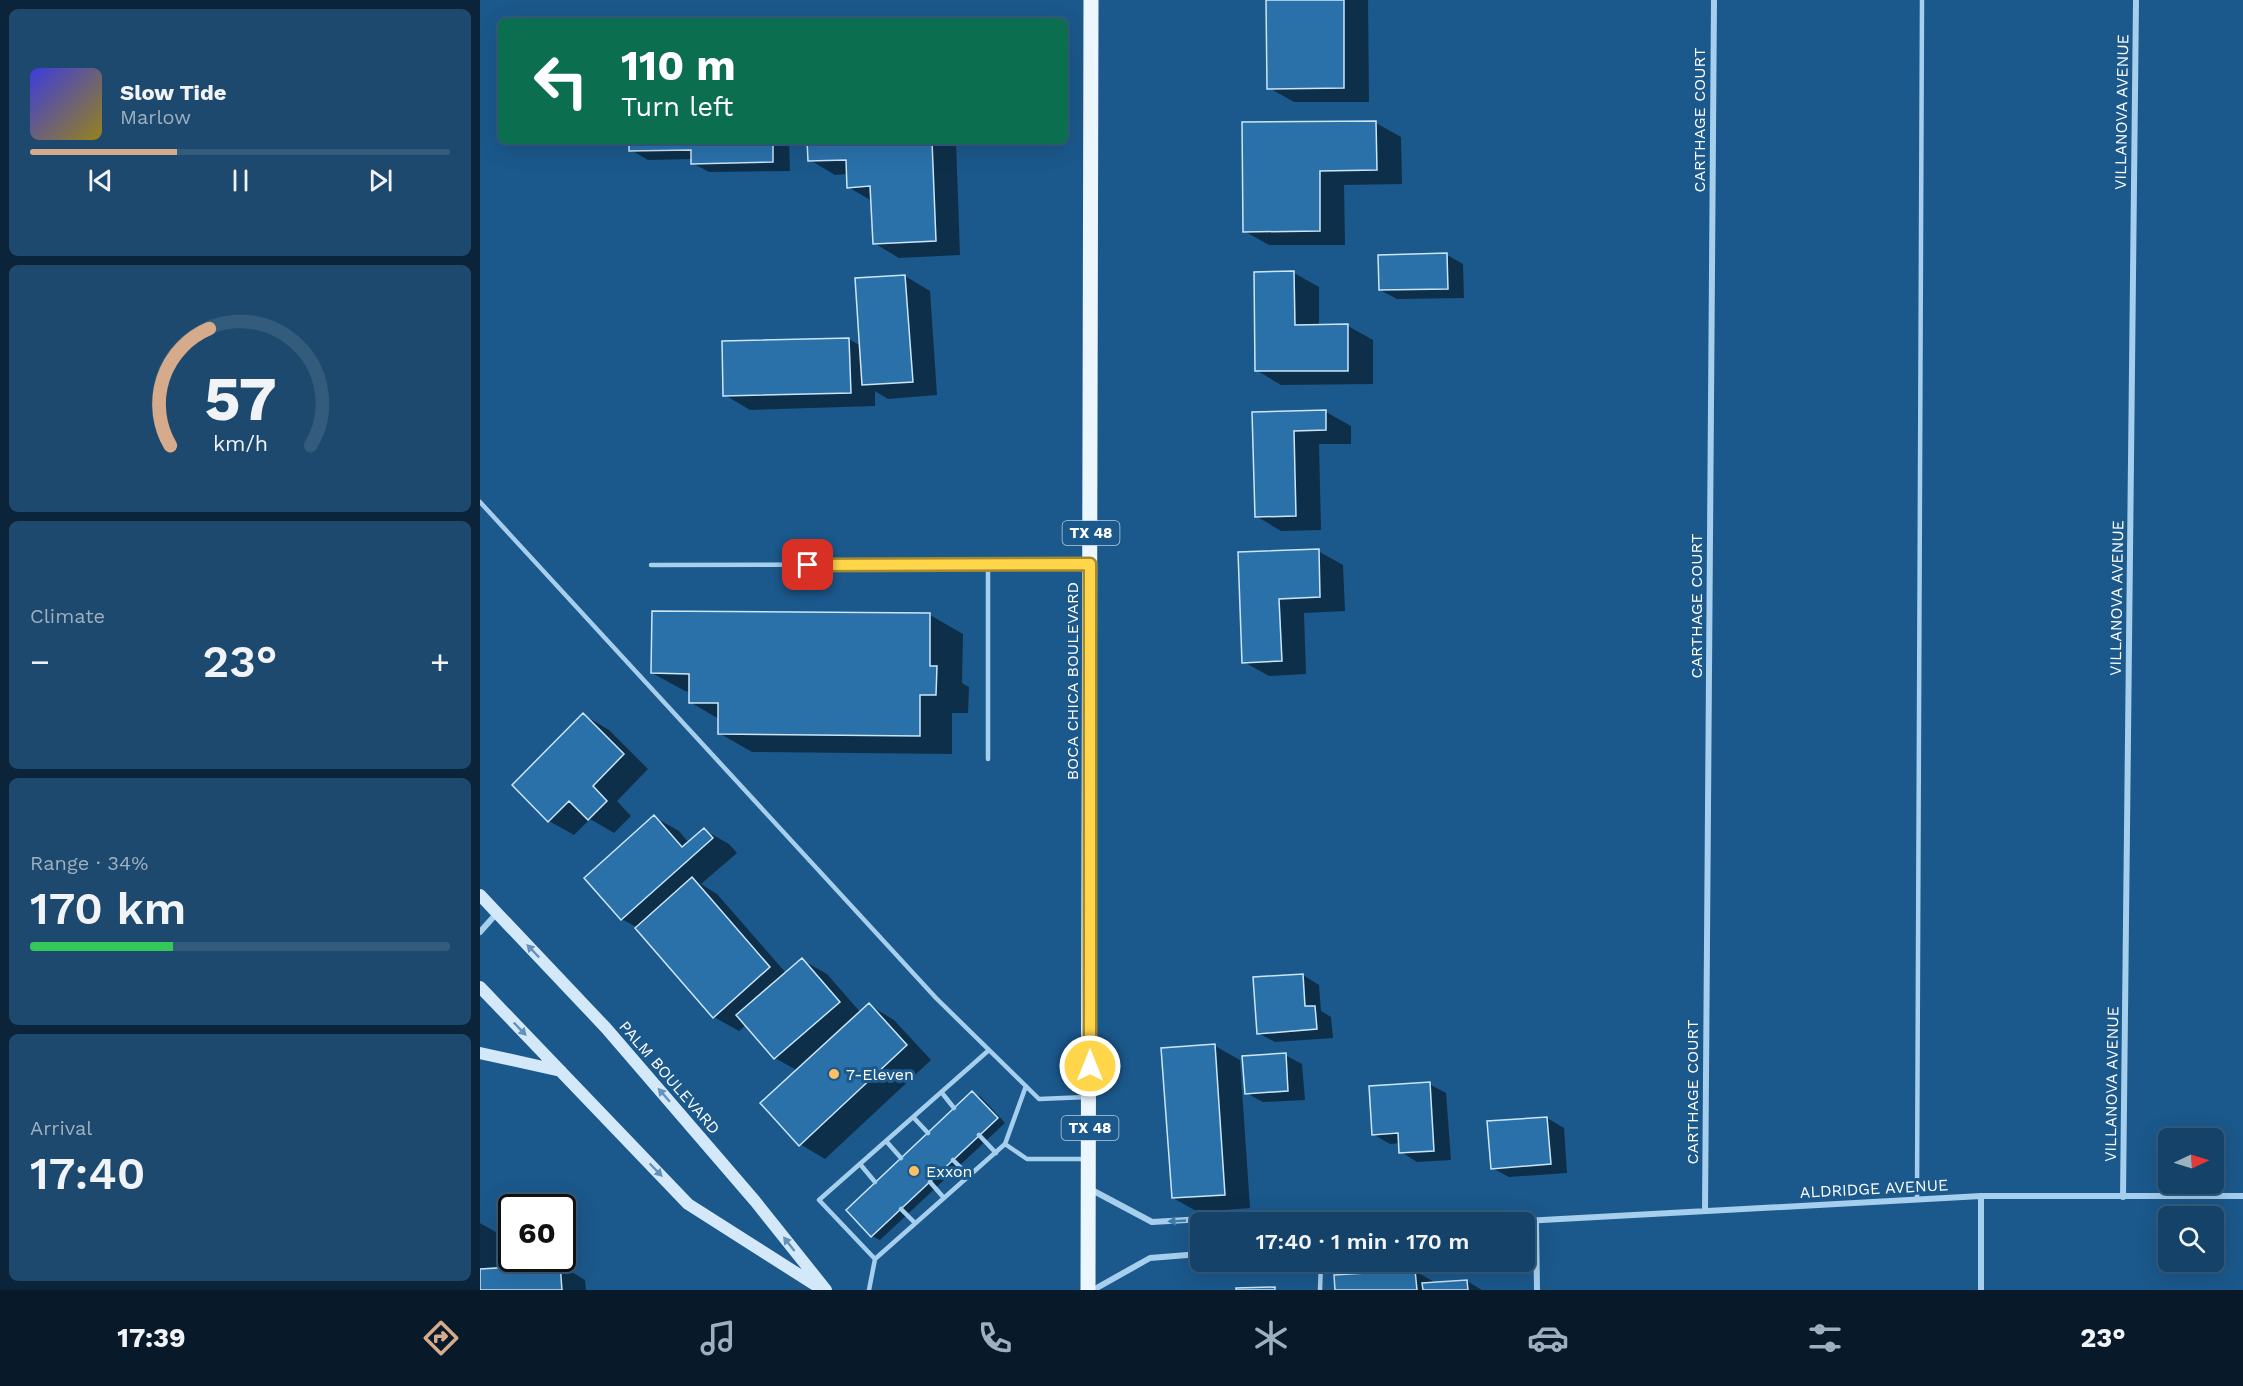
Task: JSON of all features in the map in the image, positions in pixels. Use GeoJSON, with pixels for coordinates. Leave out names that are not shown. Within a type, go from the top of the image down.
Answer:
{"type":"FeatureCollection","features":[{"type":"Feature","properties":{"kind":"main road","name":"BOCA CHICA BOULEVARD"},"geometry":{"type":"LineString","coordinates":[[1091,0],[1091,1290]]}},
{"type":"Feature","properties":{"kind":"main road","name":"PALM BOULEVARD"},"geometry":{"type":"LineString","coordinates":[[480,895],[606,1028],[755,1201],[824,1290]]}},
{"type":"Feature","properties":{"kind":"main road","name":"PALM BOULEVARD"},"geometry":{"type":"LineString","coordinates":[[480,987],[688,1204],[824,1290]]}},
{"type":"Feature","properties":{"kind":"main road"},"geometry":{"type":"LineString","coordinates":[[480,1053],[561,1071]]}},
{"type":"Feature","properties":{"kind":"street","name":"CARTHAGE COURT"},"geometry":{"type":"LineString","coordinates":[[1705,1211],[1714,0]]}},
{"type":"Feature","properties":{"kind":"street","name":"VILLANOVA AVENUE"},"geometry":{"type":"LineString","coordinates":[[2123,1197],[2136,0]]}},
{"type":"Feature","properties":{"kind":"street"},"geometry":{"type":"LineString","coordinates":[[480,932],[497,914]]}},
{"type":"Feature","properties":{"kind":"street"},"geometry":{"type":"LineString","coordinates":[[1090,1189],[1152,1222],[1190,1220]]}},
{"type":"Feature","properties":{"kind":"street","name":"ALDRIDGE AVENUE"},"geometry":{"type":"LineString","coordinates":[[1536,1221],[1981,1196],[2243,1196]]}},
{"type":"Feature","properties":{"kind":"street"},"geometry":{"type":"LineString","coordinates":[[1981,1196],[1981,1290]]}},
{"type":"Feature","properties":{"kind":"street"},"geometry":{"type":"LineString","coordinates":[[1536,1221],[1537,1290]]}},
{"type":"Feature","properties":{"kind":"street"},"geometry":{"type":"LineString","coordinates":[[1091,1290],[1150,1258],[1190,1255]]}},
{"type":"Feature","properties":{"kind":"lane"},"geometry":{"type":"LineString","coordinates":[[1917,1199],[1922,0]]}},
{"type":"Feature","properties":{"kind":"lane"},"geometry":{"type":"LineString","coordinates":[[480,502],[936,998],[1039,1099],[1090,1097]]}},
{"type":"Feature","properties":{"kind":"lane"},"geometry":{"type":"LineString","coordinates":[[988,564],[988,759]]}},
{"type":"Feature","properties":{"kind":"lane"},"geometry":{"type":"LineString","coordinates":[[651,565],[1090,564]]}},
{"type":"Feature","properties":{"kind":"lane"},"geometry":{"type":"LineString","coordinates":[[875,1259],[819,1200],[989,1050]]}},
{"type":"Feature","properties":{"kind":"lane"},"geometry":{"type":"LineString","coordinates":[[869,1290],[875,1259],[1005,1144],[1026,1086]]}},
{"type":"Feature","properties":{"kind":"lane"},"geometry":{"type":"LineString","coordinates":[[942,1093],[954,1108]]}},
{"type":"Feature","properties":{"kind":"lane"},"geometry":{"type":"LineString","coordinates":[[914,1118],[928,1133]]}},
{"type":"Feature","properties":{"kind":"lane"},"geometry":{"type":"LineString","coordinates":[[979,1135],[996,1153]]}},
{"type":"Feature","properties":{"kind":"lane"},"geometry":{"type":"LineString","coordinates":[[886,1141],[901,1158]]}},
{"type":"Feature","properties":{"kind":"lane"},"geometry":{"type":"LineString","coordinates":[[1005,1144],[1027,1159],[1090,1160]]}},
{"type":"Feature","properties":{"kind":"lane"},"geometry":{"type":"LineString","coordinates":[[953,1160],[969,1176]]}},
{"type":"Feature","properties":{"kind":"lane"},"geometry":{"type":"LineString","coordinates":[[860,1164],[876,1182]]}},
{"type":"Feature","properties":{"kind":"lane"},"geometry":{"type":"LineString","coordinates":[[930,1182],[944,1198]]}},
{"type":"Feature","properties":{"kind":"lane"},"geometry":{"type":"LineString","coordinates":[[901,1209],[915,1223]]}},
{"type":"Feature","properties":{"kind":"lane"},"geometry":{"type":"LineString","coordinates":[[1320,1290],[1321,1272]]}},
{"type":"Feature","properties":{"kind":"building"},"geometry":{"type":"Polygon","coordinates":[[[1266,0],[1344,0],[1344,88],[1267,89],[1266,0]]]}},
{"type":"Feature","properties":{"kind":"building"},"geometry":{"type":"Polygon","coordinates":[[[1376,121],[1377,170],[1320,171],[1320,231],[1243,232],[1242,122],[1376,121]]]}},
{"type":"Feature","properties":{"kind":"building"},"geometry":{"type":"Polygon","coordinates":[[[629,144],[773,144],[773,162],[691,164],[691,150],[629,151],[629,144]]]}},
{"type":"Feature","properties":{"kind":"building"},"geometry":{"type":"Polygon","coordinates":[[[807,144],[932,144],[936,241],[873,244],[870,186],[847,188],[846,160],[808,161],[807,144]]]}},
{"type":"Feature","properties":{"kind":"building"},"geometry":{"type":"Polygon","coordinates":[[[1447,253],[1448,289],[1379,290],[1378,255],[1447,253]]]}},
{"type":"Feature","properties":{"kind":"building"},"geometry":{"type":"Polygon","coordinates":[[[1294,271],[1295,325],[1348,324],[1348,371],[1255,371],[1254,272],[1294,271]]]}},
{"type":"Feature","properties":{"kind":"building"},"geometry":{"type":"Polygon","coordinates":[[[905,275],[913,382],[862,385],[855,278],[905,275]]]}},
{"type":"Feature","properties":{"kind":"building"},"geometry":{"type":"Polygon","coordinates":[[[849,338],[851,393],[723,396],[722,341],[849,338]]]}},
{"type":"Feature","properties":{"kind":"building"},"geometry":{"type":"Polygon","coordinates":[[[1326,410],[1326,430],[1294,431],[1296,516],[1255,517],[1252,412],[1326,410]]]}},
{"type":"Feature","properties":{"kind":"building"},"geometry":{"type":"Polygon","coordinates":[[[1319,549],[1320,597],[1279,599],[1282,661],[1242,663],[1238,552],[1319,549]]]}},
{"type":"Feature","properties":{"kind":"building"},"geometry":{"type":"Polygon","coordinates":[[[652,611],[930,613],[930,666],[937,666],[936,695],[920,695],[920,736],[718,734],[718,703],[689,703],[689,674],[651,673],[652,611]]]}},
{"type":"Feature","properties":{"kind":"building"},"geometry":{"type":"Polygon","coordinates":[[[583,713],[624,754],[593,786],[607,801],[588,820],[569,801],[548,822],[512,785],[583,713]]]}},
{"type":"Feature","properties":{"kind":"building"},"geometry":{"type":"Polygon","coordinates":[[[654,815],[682,847],[704,828],[713,838],[621,920],[584,878],[654,815]]]}},
{"type":"Feature","properties":{"kind":"building"},"geometry":{"type":"Polygon","coordinates":[[[692,877],[770,967],[713,1018],[635,928],[692,877]]]}},
{"type":"Feature","properties":{"kind":"building"},"geometry":{"type":"Polygon","coordinates":[[[802,958],[840,1002],[774,1059],[736,1015],[802,958]]]}},
{"type":"Feature","properties":{"kind":"building"},"geometry":{"type":"Polygon","coordinates":[[[1303,974],[1305,1006],[1315,1006],[1317,1029],[1257,1034],[1253,977],[1303,974]]]}},
{"type":"Feature","properties":{"kind":"building","name":"7-Eleven"},"geometry":{"type":"Polygon","coordinates":[[[869,1003],[907,1045],[799,1146],[760,1103],[869,1003]]]}},
{"type":"Feature","properties":{"kind":"building"},"geometry":{"type":"Polygon","coordinates":[[[1215,1044],[1225,1195],[1172,1198],[1161,1048],[1215,1044]]]}},
{"type":"Feature","properties":{"kind":"building"},"geometry":{"type":"Polygon","coordinates":[[[1286,1053],[1288,1091],[1245,1094],[1242,1056],[1286,1053]]]}},
{"type":"Feature","properties":{"kind":"building"},"geometry":{"type":"Polygon","coordinates":[[[1430,1082],[1434,1151],[1399,1153],[1398,1133],[1372,1135],[1369,1086],[1430,1082]]]}},
{"type":"Feature","properties":{"kind":"building","name":"Exxon"},"geometry":{"type":"Polygon","coordinates":[[[972,1091],[998,1118],[871,1237],[846,1210],[972,1091]]]}},
{"type":"Feature","properties":{"kind":"building"},"geometry":{"type":"Polygon","coordinates":[[[1547,1117],[1551,1164],[1491,1169],[1487,1121],[1547,1117]]]}},
{"type":"Feature","properties":{"kind":"building"},"geometry":{"type":"Polygon","coordinates":[[[498,1268],[498,1272],[561,1272],[562,1290],[480,1290],[480,1269],[498,1268]]]}},
{"type":"Feature","properties":{"kind":"building"},"geometry":{"type":"Polygon","coordinates":[[[1415,1272],[1417,1290],[1335,1290],[1334,1275],[1415,1272]]]}},
{"type":"Feature","properties":{"kind":"building"},"geometry":{"type":"Polygon","coordinates":[[[1467,1280],[1468,1290],[1423,1290],[1422,1283],[1467,1280]]]}},
{"type":"Feature","properties":{"kind":"building"},"geometry":{"type":"Polygon","coordinates":[[[1275,1287],[1275,1290],[1236,1290],[1236,1288],[1275,1287]]]}},
{"type":"Feature","properties":{"kind":"place","name":"7-Eleven"},"geometry":{"type":"Point","coordinates":[834,1074]}},
{"type":"Feature","properties":{"kind":"place","name":"Exxon"},"geometry":{"type":"Point","coordinates":[914,1171]}},
{"type":"Feature","properties":{"kind":"route"},"geometry":{"type":"LineString","coordinates":[[808,565],[1090,564],[1090,1066]]}}]}
